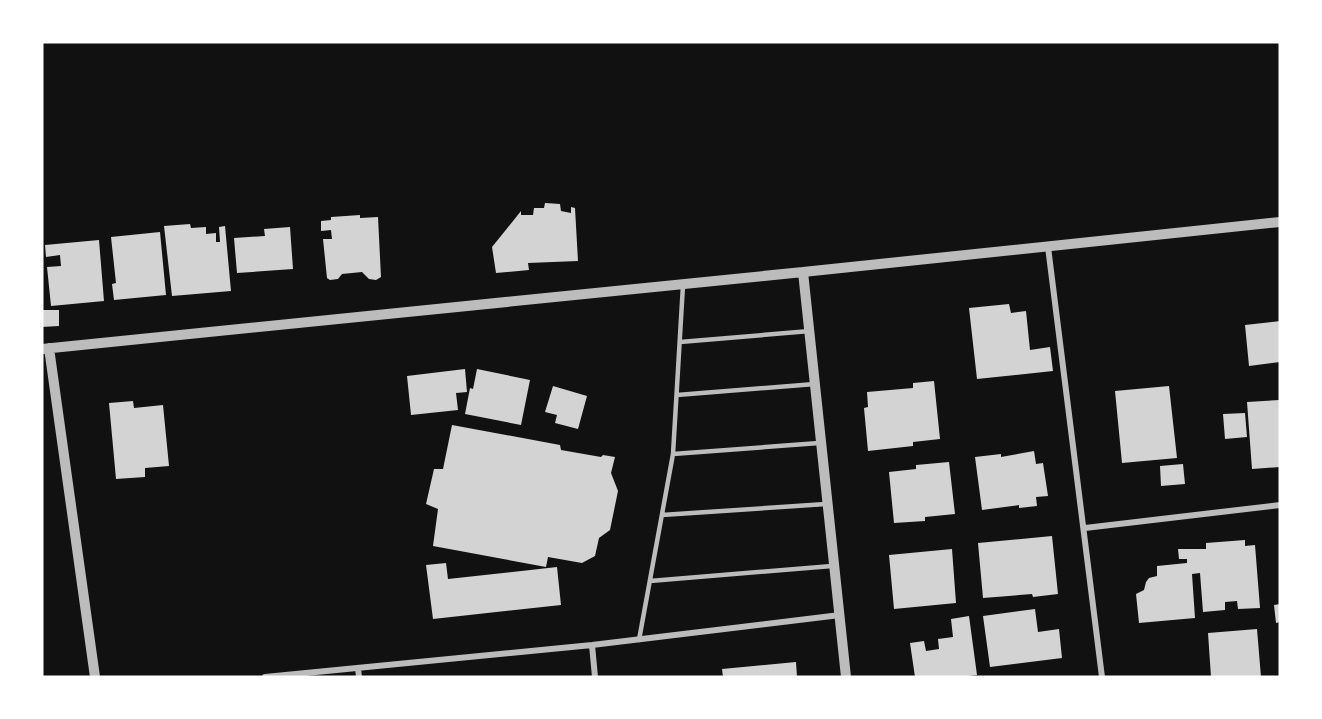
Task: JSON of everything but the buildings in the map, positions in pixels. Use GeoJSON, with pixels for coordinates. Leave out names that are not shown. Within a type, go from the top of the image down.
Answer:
{"type":"FeatureCollection","features":[{"type":"Feature","properties":{"kind":"street"},"geometry":{"type":"LineString","coordinates":[[95,677],[46,348],[683,285],[1280,222]]}},
{"type":"Feature","properties":{"kind":"street"},"geometry":{"type":"LineString","coordinates":[[1048,247],[1102,677]]}},
{"type":"Feature","properties":{"kind":"street"},"geometry":{"type":"LineString","coordinates":[[803,272],[846,677]]}},
{"type":"Feature","properties":{"kind":"street"},"geometry":{"type":"LineString","coordinates":[[1084,528],[1280,505]]}},
{"type":"Feature","properties":{"kind":"street"},"geometry":{"type":"LineString","coordinates":[[265,677],[639,640],[840,615]]}},
{"type":"Feature","properties":{"kind":"street"},"geometry":{"type":"LineString","coordinates":[[592,645],[595,677]]}},
{"type":"Feature","properties":{"kind":"street"},"geometry":{"type":"LineString","coordinates":[[358,668],[359,677]]}},
{"type":"Feature","properties":{"kind":"lane"},"geometry":{"type":"LineString","coordinates":[[639,640],[674,454],[683,285]]}},
{"type":"Feature","properties":{"kind":"lane"},"geometry":{"type":"LineString","coordinates":[[680,342],[810,331]]}},
{"type":"Feature","properties":{"kind":"lane"},"geometry":{"type":"LineString","coordinates":[[677,395],[815,384]]}},
{"type":"Feature","properties":{"kind":"lane"},"geometry":{"type":"LineString","coordinates":[[674,454],[822,443]]}},
{"type":"Feature","properties":{"kind":"lane"},"geometry":{"type":"LineString","coordinates":[[662,515],[828,504]]}},
{"type":"Feature","properties":{"kind":"lane"},"geometry":{"type":"LineString","coordinates":[[650,581],[835,566]]}}]}
